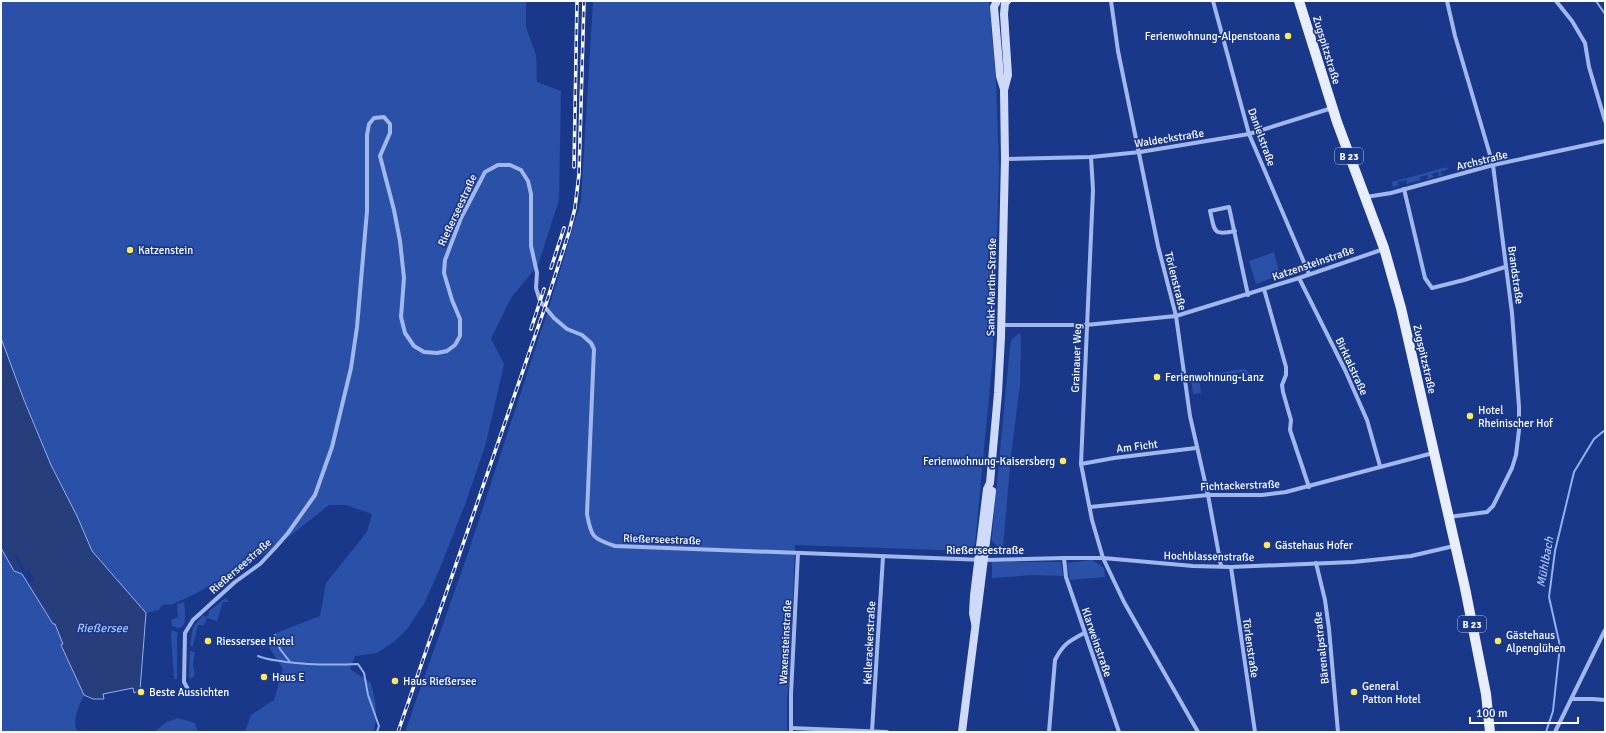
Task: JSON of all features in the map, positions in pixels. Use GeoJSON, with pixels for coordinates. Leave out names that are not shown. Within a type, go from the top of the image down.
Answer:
{"type":"FeatureCollection","features":[{"type":"Feature","properties":{"kind":"main road","name":"Sankt-Martin-Straße"},"geometry":{"type":"LineString","coordinates":[[962,732],[982,560],[992,490],[990,483],[998,393],[1005,159],[1004,90],[1000,76],[994,7],[997,1]]}},
{"type":"Feature","properties":{"kind":"main road","name":"Sankt-Martin-Straße"},"geometry":{"type":"LineString","coordinates":[[1004,90],[1008,75],[1004,14],[1005,3],[1007,1]]}},
{"type":"Feature","properties":{"kind":"main road","name":"Zugspitzstraße"},"geometry":{"type":"LineString","coordinates":[[1299,1],[1332,108],[1384,248],[1406,330],[1456,546],[1486,694],[1490,732]]}},
{"type":"Feature","properties":{"kind":"street","name":"Törlenstraße"},"geometry":{"type":"LineString","coordinates":[[1111,1],[1118,51],[1140,152],[1158,246],[1176,316],[1196,448],[1208,495],[1221,566]]}},
{"type":"Feature","properties":{"kind":"street","name":"Danielstraße"},"geometry":{"type":"LineString","coordinates":[[1213,1],[1248,134],[1309,274]]}},
{"type":"Feature","properties":{"kind":"street","name":"Brandstraße"},"geometry":{"type":"LineString","coordinates":[[1448,1],[1455,36],[1493,165],[1512,313],[1519,407],[1519,430],[1516,455],[1494,506],[1487,512],[1449,517]]}},
{"type":"Feature","properties":{"kind":"street"},"geometry":{"type":"LineString","coordinates":[[1556,1],[1572,21],[1585,43],[1605,121]]}},
{"type":"Feature","properties":{"kind":"street","name":"Waldeckstraße"},"geometry":{"type":"LineString","coordinates":[[1005,159],[1090,156],[1140,152],[1248,134],[1332,108]]}},
{"type":"Feature","properties":{"kind":"street","name":"Rießerseestraße"},"geometry":{"type":"LineString","coordinates":[[190,693],[184,682],[185,633],[198,615],[235,582],[260,564],[288,533],[315,495],[332,447],[351,368],[357,327],[367,211],[367,135],[369,124],[374,118],[384,117],[390,124],[390,133],[380,156],[394,210],[400,241],[404,278],[402,317],[405,333],[414,346],[424,352],[437,354],[447,351],[455,345],[460,336],[460,319],[444,274],[445,260],[461,218],[485,172],[498,165],[510,165],[521,170],[528,182],[531,194],[531,246],[537,273],[536,288],[540,301],[567,329],[582,335],[591,343],[594,349],[587,514],[590,531],[600,541],[615,546],[982,560],[1104,558]]}},
{"type":"Feature","properties":{"kind":"street","name":"Archstraße"},"geometry":{"type":"LineString","coordinates":[[1365,197],[1404,189],[1493,165],[1605,141]]}},
{"type":"Feature","properties":{"kind":"street","name":"Grainauer Weg"},"geometry":{"type":"LineString","coordinates":[[1090,156],[1093,190],[1081,464],[1090,507],[1104,558]]}},
{"type":"Feature","properties":{"kind":"street"},"geometry":{"type":"LineString","coordinates":[[1404,189],[1425,278],[1432,288],[1505,267]]}},
{"type":"Feature","properties":{"kind":"street"},"geometry":{"type":"LineString","coordinates":[[1235,231],[1222,234],[1217,232],[1214,229],[1210,211],[1229,207],[1235,231],[1248,295]]}},
{"type":"Feature","properties":{"kind":"street","name":"Katzensteinstraße"},"geometry":{"type":"LineString","coordinates":[[1001,324],[1086,325],[1176,316],[1300,278],[1384,248]]}},
{"type":"Feature","properties":{"kind":"street","name":"Birktalstraße"},"geometry":{"type":"LineString","coordinates":[[1300,278],[1345,370],[1367,420],[1380,466]]}},
{"type":"Feature","properties":{"kind":"street"},"geometry":{"type":"LineString","coordinates":[[1264,289],[1286,368],[1283,392],[1291,420],[1290,430],[1309,487]]}},
{"type":"Feature","properties":{"kind":"street","name":"Am Ficht"},"geometry":{"type":"LineString","coordinates":[[1081,464],[1114,458],[1196,448]]}},
{"type":"Feature","properties":{"kind":"street","name":"Fichtackerstraße"},"geometry":{"type":"LineString","coordinates":[[1090,507],[1208,495],[1262,495],[1286,492],[1434,452]]}},
{"type":"Feature","properties":{"kind":"street","name":"Hochblassenstraße"},"geometry":{"type":"LineString","coordinates":[[1104,558],[1193,566],[1231,567],[1353,562],[1411,556],[1456,546]]}},
{"type":"Feature","properties":{"kind":"street","name":"Waxensteinstraße"},"geometry":{"type":"LineString","coordinates":[[791,730],[798,553]]}},
{"type":"Feature","properties":{"kind":"street","name":"Kellerackerstraße"},"geometry":{"type":"LineString","coordinates":[[872,731],[883,556]]}},
{"type":"Feature","properties":{"kind":"street","name":"Klarweinstraße"},"geometry":{"type":"LineString","coordinates":[[1064,558],[1066,577],[1119,732]]}},
{"type":"Feature","properties":{"kind":"street"},"geometry":{"type":"LineString","coordinates":[[1104,558],[1124,602],[1198,732]]}},
{"type":"Feature","properties":{"kind":"street","name":"Bärenalpstraße"},"geometry":{"type":"LineString","coordinates":[[1316,563],[1325,600],[1329,629],[1338,732]]}},
{"type":"Feature","properties":{"kind":"street","name":"Törlenstraße"},"geometry":{"type":"LineString","coordinates":[[1231,567],[1255,732]]}},
{"type":"Feature","properties":{"kind":"street"},"geometry":{"type":"LineString","coordinates":[[1555,732],[1605,630]]}},
{"type":"Feature","properties":{"kind":"street"},"geometry":{"type":"LineString","coordinates":[[1049,732],[1056,660],[1060,650],[1066,643],[1084,633]]}},
{"type":"Feature","properties":{"kind":"street"},"geometry":{"type":"LineString","coordinates":[[1572,699],[1605,700]]}},
{"type":"Feature","properties":{"kind":"street"},"geometry":{"type":"LineString","coordinates":[[791,730],[887,732]]}},
{"type":"Feature","properties":{"kind":"shaded area"},"geometry":{"type":"Polygon","coordinates":[[[1,1],[526,1],[526,27],[536,55],[537,82],[561,91],[559,200],[538,265],[511,298],[491,339],[504,364],[486,443],[466,502],[425,602],[408,628],[395,641],[377,653],[355,656],[350,669],[371,683],[376,714],[373,732],[245,732],[251,715],[274,700],[283,669],[267,644],[276,633],[320,616],[326,583],[367,532],[372,514],[346,505],[329,505],[276,547],[195,594],[173,604],[162,605],[159,610],[146,613],[92,551],[77,516],[51,465],[1,338],[1,1]]]}},
{"type":"Feature","properties":{"kind":"shaded area"},"geometry":{"type":"Polygon","coordinates":[[[593,1],[989,1],[996,82],[999,169],[993,355],[975,544],[968,551],[795,545],[790,670],[787,698],[787,732],[405,732],[468,553],[551,301],[581,201],[593,1]]]}},
{"type":"Feature","properties":{"kind":"shaded area"},"geometry":{"type":"Polygon","coordinates":[[[1447,167],[1448,169],[1440,172],[1443,175],[1438,176],[1439,172],[1431,174],[1434,177],[1427,179],[1428,175],[1419,177],[1421,180],[1406,184],[1407,180],[1397,182],[1399,185],[1393,187],[1392,182],[1447,167]]]}},
{"type":"Feature","properties":{"kind":"shaded area"},"geometry":{"type":"Polygon","coordinates":[[[1274,252],[1280,275],[1256,284],[1249,261],[1274,252]]]}},
{"type":"Feature","properties":{"kind":"shaded area"},"geometry":{"type":"Polygon","coordinates":[[[1020,333],[1020,385],[1011,455],[1003,548],[997,546],[992,541],[992,536],[1010,346],[1012,339],[1020,333]]]}},
{"type":"Feature","properties":{"kind":"shaded area"},"geometry":{"type":"Polygon","coordinates":[[[1245,369],[1250,374],[1243,376],[1241,372],[1199,379],[1201,393],[1193,394],[1191,377],[1245,369]]]}},
{"type":"Feature","properties":{"kind":"shaded area"},"geometry":{"type":"Polygon","coordinates":[[[1,548],[27,581],[53,624],[55,623],[63,644],[61,645],[84,695],[78,708],[75,723],[78,732],[1,732],[1,548]]]}},
{"type":"Feature","properties":{"kind":"shaded area"},"geometry":{"type":"Polygon","coordinates":[[[1092,560],[1104,568],[1105,577],[1070,580],[1067,563],[1092,560]]]}},
{"type":"Feature","properties":{"kind":"shaded area"},"geometry":{"type":"Polygon","coordinates":[[[992,562],[1061,562],[1063,576],[1034,575],[992,578],[992,562]]]}},
{"type":"Feature","properties":{"kind":"shaded area"},"geometry":{"type":"Polygon","coordinates":[[[226,598],[229,602],[223,602],[217,621],[207,618],[204,625],[198,625],[193,646],[190,646],[193,627],[203,615],[206,617],[209,614],[209,611],[226,598]]]}},
{"type":"Feature","properties":{"kind":"shaded area"},"geometry":{"type":"Polygon","coordinates":[[[184,602],[184,625],[177,628],[172,626],[171,620],[178,617],[177,604],[184,602]]]}},
{"type":"Feature","properties":{"kind":"shaded area"},"geometry":{"type":"Polygon","coordinates":[[[172,630],[178,633],[177,679],[174,679],[171,635],[172,630]]]}},
{"type":"Feature","properties":{"kind":"shaded area"},"geometry":{"type":"Polygon","coordinates":[[[190,651],[195,652],[193,665],[195,675],[191,679],[189,677],[190,651]]]}},
{"type":"Feature","properties":{"kind":"shaded area"},"geometry":{"type":"Polygon","coordinates":[[[178,718],[195,723],[198,732],[154,732],[167,722],[178,718]]]}},
{"type":"Feature","properties":{"kind":"water","name":"Rießersee"},"geometry":{"type":"Polygon","coordinates":[[[1,338],[24,400],[51,465],[77,516],[92,551],[146,613],[140,690],[134,693],[133,688],[103,694],[104,699],[93,699],[84,695],[61,645],[63,644],[55,624],[53,624],[22,574],[14,571],[1,548],[1,338]]]}},
{"type":"Feature","properties":{"kind":"pier"},"geometry":{"type":"Polygon","coordinates":[[[17,555],[26,572],[29,570],[35,580],[29,583],[14,556],[17,555]]]}},
{"type":"Feature","properties":{"kind":"waterway","name":"Mühlbach"},"geometry":{"type":"LineString","coordinates":[[1596,1],[1605,14]]}},
{"type":"Feature","properties":{"kind":"waterway","name":"Mühlbach"},"geometry":{"type":"LineString","coordinates":[[1546,732],[1553,711],[1560,646],[1549,597],[1555,551],[1574,472],[1594,439],[1605,430]]}},
{"type":"Feature","properties":{"kind":"waterway"},"geometry":{"type":"LineString","coordinates":[[275,635],[280,649],[290,662]]}},
{"type":"Feature","properties":{"kind":"waterway"},"geometry":{"type":"LineString","coordinates":[[258,656],[272,660],[304,664],[358,664],[364,673],[368,695],[379,726],[377,732]]}},
{"type":"Feature","properties":{"kind":"railway"},"geometry":{"type":"LineString","coordinates":[[574,167],[577,1]]}},
{"type":"Feature","properties":{"kind":"railway"},"geometry":{"type":"LineString","coordinates":[[398,732],[545,307],[569,232],[575,208],[579,174],[584,1]]}},
{"type":"Feature","properties":{"kind":"railway"},"geometry":{"type":"LineString","coordinates":[[551,268],[564,228]]}},
{"type":"Feature","properties":{"kind":"railway"},"geometry":{"type":"LineString","coordinates":[[531,329],[544,289]]}},
{"type":"Feature","properties":{"kind":"place","name":"Ferienwohnung-Alpenstoana"},"geometry":{"type":"Point","coordinates":[1288,36]}},
{"type":"Feature","properties":{"kind":"place","name":"Katzenstein"},"geometry":{"type":"Point","coordinates":[130,250]}},
{"type":"Feature","properties":{"kind":"place","name":"Ferienwohnung-Lanz"},"geometry":{"type":"Point","coordinates":[1157,377]}},
{"type":"Feature","properties":{"kind":"place","name":"Hotel Rheinischer Hof"},"geometry":{"type":"Point","coordinates":[1470,416]}},
{"type":"Feature","properties":{"kind":"place","name":"Ferienwohnung-Kaisersberg"},"geometry":{"type":"Point","coordinates":[1063,461]}},
{"type":"Feature","properties":{"kind":"place","name":"Gästehaus Hofer"},"geometry":{"type":"Point","coordinates":[1267,545]}},
{"type":"Feature","properties":{"kind":"place","name":"Riessersee Hotel"},"geometry":{"type":"Point","coordinates":[208,641]}},
{"type":"Feature","properties":{"kind":"place","name":"Gästehaus Alpenglühen"},"geometry":{"type":"Point","coordinates":[1498,641]}},
{"type":"Feature","properties":{"kind":"place","name":"Haus E"},"geometry":{"type":"Point","coordinates":[264,677]}},
{"type":"Feature","properties":{"kind":"place","name":"Haus Rießersee"},"geometry":{"type":"Point","coordinates":[395,681]}},
{"type":"Feature","properties":{"kind":"place","name":"Beste Aussichten"},"geometry":{"type":"Point","coordinates":[141,692]}},
{"type":"Feature","properties":{"kind":"place","name":"General Patton Hotel"},"geometry":{"type":"Point","coordinates":[1354,692]}}]}
